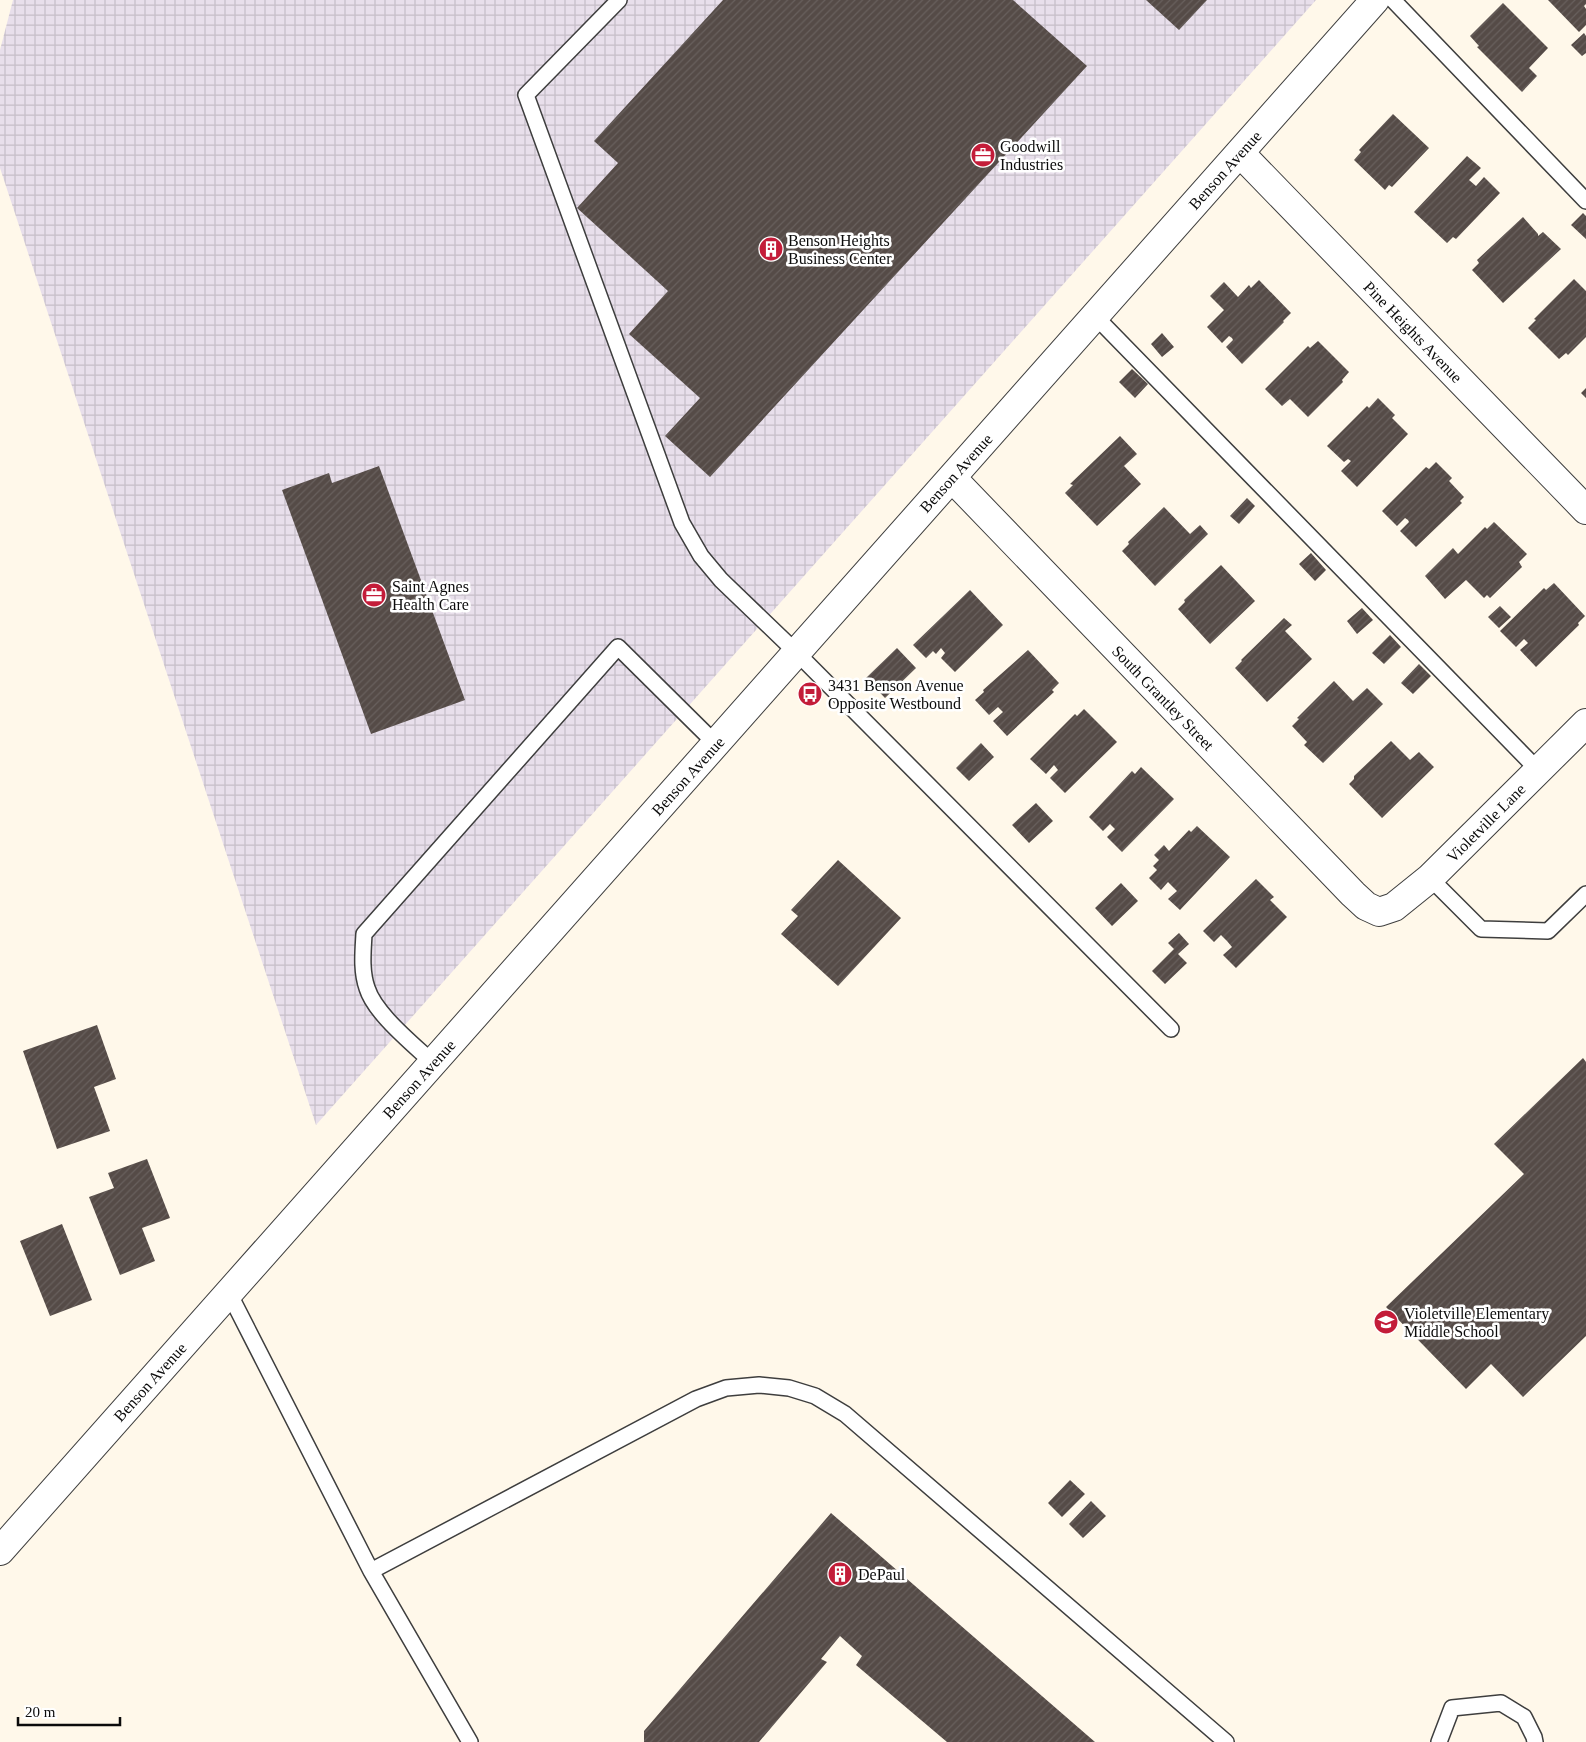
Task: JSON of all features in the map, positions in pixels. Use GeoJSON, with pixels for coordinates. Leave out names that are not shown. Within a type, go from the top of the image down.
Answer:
{"type":"FeatureCollection","features":[{"type":"Feature","properties":{"kind":"street","name":"Benson Avenue"},"geometry":{"type":"LineString","coordinates":[[0,1551],[1375,0]]}},
{"type":"Feature","properties":{"kind":"street","name":"Pine Heights Avenue"},"geometry":{"type":"LineString","coordinates":[[1240,153],[1586,510]]}},
{"type":"Feature","properties":{"kind":"street","name":"South Grantley Street"},"geometry":{"type":"LineString","coordinates":[[952,478],[1352,894],[1366,906],[1379,912]]}},
{"type":"Feature","properties":{"kind":"street","name":"Violetville Lane"},"geometry":{"type":"LineString","coordinates":[[1379,912],[1394,908],[1430,878],[1586,723]]}},
{"type":"Feature","properties":{"kind":"lane"},"geometry":{"type":"LineString","coordinates":[[619,0],[526,95],[682,524],[701,556],[721,580],[797,653],[1171,1029]]}},
{"type":"Feature","properties":{"kind":"lane"},"geometry":{"type":"LineString","coordinates":[[1393,0],[1585,200]]}},
{"type":"Feature","properties":{"kind":"lane"},"geometry":{"type":"LineString","coordinates":[[1095,316],[1539,771]]}},
{"type":"Feature","properties":{"kind":"lane"},"geometry":{"type":"LineString","coordinates":[[433,1063],[378,1010],[366,988],[362,962],[364,934],[618,647],[716,744]]}},
{"type":"Feature","properties":{"kind":"lane"},"geometry":{"type":"LineString","coordinates":[[1430,878],[1481,929],[1548,931],[1586,894]]}},
{"type":"Feature","properties":{"kind":"lane"},"geometry":{"type":"LineString","coordinates":[[229,1293],[371,1571],[470,1742]]}},
{"type":"Feature","properties":{"kind":"lane"},"geometry":{"type":"LineString","coordinates":[[371,1571],[696,1399],[726,1388],[759,1385],[789,1388],[815,1396],[846,1414],[1226,1742]]}},
{"type":"Feature","properties":{"kind":"lane"},"geometry":{"type":"LineString","coordinates":[[1439,1742],[1452,1708],[1501,1703],[1524,1717],[1534,1737],[1534,1742]]}},
{"type":"Feature","properties":{"kind":"shaded area"},"geometry":{"type":"Polygon","coordinates":[[[13,0],[1316,0],[316,1125],[0,168],[0,50],[13,0]]]}},
{"type":"Feature","properties":{"kind":"building","name":"Benson Heights Business Center"},"geometry":{"type":"Polygon","coordinates":[[[723,0],[1013,0],[1087,66],[710,477],[665,436],[700,398],[629,334],[668,291],[577,208],[618,163],[594,141],[723,0]]]}},
{"type":"Feature","properties":{"kind":"building"},"geometry":{"type":"Polygon","coordinates":[[[1146,0],[1207,0],[1179,30],[1146,0]]]}},
{"type":"Feature","properties":{"kind":"building"},"geometry":{"type":"Polygon","coordinates":[[[1548,0],[1586,0],[1584,6],[1586,9],[1586,25],[1579,32],[1548,0]]]}},
{"type":"Feature","properties":{"kind":"building"},"geometry":{"type":"Polygon","coordinates":[[[1503,3],[1548,48],[1529,68],[1537,76],[1522,92],[1477,47],[1479,46],[1470,36],[1503,3]]]}},
{"type":"Feature","properties":{"kind":"building"},"geometry":{"type":"Polygon","coordinates":[[[1584,33],[1586,36],[1586,53],[1582,56],[1571,45],[1584,33]]]}},
{"type":"Feature","properties":{"kind":"building"},"geometry":{"type":"Polygon","coordinates":[[[1393,114],[1429,148],[1392,187],[1389,185],[1385,190],[1354,160],[1361,152],[1359,150],[1393,114]]]}},
{"type":"Feature","properties":{"kind":"building"},"geometry":{"type":"Polygon","coordinates":[[[1467,156],[1481,168],[1469,180],[1476,186],[1484,177],[1500,193],[1456,239],[1453,237],[1447,243],[1414,212],[1467,156]]]}},
{"type":"Feature","properties":{"kind":"building"},"geometry":{"type":"Polygon","coordinates":[[[1583,213],[1586,216],[1586,239],[1571,225],[1583,213]]]}},
{"type":"Feature","properties":{"kind":"building"},"geometry":{"type":"Polygon","coordinates":[[[1523,217],[1538,236],[1543,232],[1561,249],[1503,303],[1472,270],[1479,263],[1477,260],[1523,217]]]}},
{"type":"Feature","properties":{"kind":"building"},"geometry":{"type":"Polygon","coordinates":[[[1574,279],[1586,291],[1586,337],[1568,355],[1566,353],[1559,359],[1528,328],[1536,320],[1534,319],[1574,279]]]}},
{"type":"Feature","properties":{"kind":"building"},"geometry":{"type":"Polygon","coordinates":[[[1259,280],[1291,313],[1242,364],[1226,347],[1233,340],[1232,338],[1229,336],[1222,343],[1207,327],[1224,310],[1210,296],[1224,282],[1238,297],[1249,285],[1251,288],[1259,280]]]}},
{"type":"Feature","properties":{"kind":"building"},"geometry":{"type":"Polygon","coordinates":[[[1162,333],[1174,347],[1162,357],[1151,344],[1162,333]]]}},
{"type":"Feature","properties":{"kind":"building"},"geometry":{"type":"Polygon","coordinates":[[[1318,341],[1349,372],[1342,380],[1343,382],[1308,417],[1290,399],[1282,406],[1265,389],[1308,346],[1310,348],[1318,341]]]}},
{"type":"Feature","properties":{"kind":"building"},"geometry":{"type":"Polygon","coordinates":[[[1132,369],[1148,384],[1135,398],[1119,382],[1132,369]]]}},
{"type":"Feature","properties":{"kind":"building"},"geometry":{"type":"Polygon","coordinates":[[[1586,388],[1586,398],[1581,393],[1586,388]]]}},
{"type":"Feature","properties":{"kind":"building"},"geometry":{"type":"Polygon","coordinates":[[[1378,398],[1395,415],[1392,418],[1408,434],[1357,487],[1341,471],[1351,461],[1348,459],[1344,462],[1327,446],[1367,406],[1369,408],[1378,398]]]}},
{"type":"Feature","properties":{"kind":"building"},"geometry":{"type":"Polygon","coordinates":[[[1120,436],[1137,454],[1124,466],[1141,484],[1097,526],[1065,493],[1073,485],[1070,484],[1120,436]]]}},
{"type":"Feature","properties":{"kind":"building"},"geometry":{"type":"Polygon","coordinates":[[[1436,462],[1452,478],[1449,481],[1464,497],[1460,501],[1462,503],[1416,547],[1400,531],[1409,522],[1408,520],[1405,518],[1397,526],[1382,511],[1426,467],[1429,469],[1436,462]]]}},
{"type":"Feature","properties":{"kind":"building","name":"Saint Agnes Health Care"},"geometry":{"type":"Polygon","coordinates":[[[379,466],[465,700],[371,734],[282,490],[329,473],[332,483],[379,466]]]}},
{"type":"Feature","properties":{"kind":"building"},"geometry":{"type":"Polygon","coordinates":[[[1247,498],[1255,506],[1239,524],[1230,516],[1247,498]]]}},
{"type":"Feature","properties":{"kind":"building"},"geometry":{"type":"Polygon","coordinates":[[[1164,507],[1190,534],[1200,525],[1208,534],[1155,586],[1122,551],[1129,544],[1128,542],[1164,507]]]}},
{"type":"Feature","properties":{"kind":"building"},"geometry":{"type":"Polygon","coordinates":[[[1494,522],[1527,554],[1519,562],[1522,567],[1490,598],[1487,595],[1484,598],[1466,580],[1445,599],[1425,576],[1453,548],[1458,554],[1485,527],[1487,529],[1494,522]]]}},
{"type":"Feature","properties":{"kind":"building"},"geometry":{"type":"Polygon","coordinates":[[[1311,553],[1326,570],[1315,581],[1299,564],[1311,553]]]}},
{"type":"Feature","properties":{"kind":"building"},"geometry":{"type":"Polygon","coordinates":[[[1221,565],[1255,601],[1210,644],[1178,609],[1185,602],[1184,600],[1221,565]]]}},
{"type":"Feature","properties":{"kind":"building"},"geometry":{"type":"Polygon","coordinates":[[[1554,583],[1585,616],[1578,623],[1579,625],[1536,667],[1520,650],[1528,643],[1524,639],[1516,647],[1500,631],[1544,588],[1546,590],[1554,583]]]}},
{"type":"Feature","properties":{"kind":"building"},"geometry":{"type":"Polygon","coordinates":[[[970,590],[1003,625],[955,672],[941,658],[945,653],[941,648],[936,654],[933,651],[926,658],[913,645],[970,590]]]}},
{"type":"Feature","properties":{"kind":"building"},"geometry":{"type":"Polygon","coordinates":[[[1500,606],[1511,617],[1499,628],[1488,617],[1500,606]]]}},
{"type":"Feature","properties":{"kind":"building"},"geometry":{"type":"Polygon","coordinates":[[[1362,608],[1373,620],[1357,634],[1347,621],[1362,608]]]}},
{"type":"Feature","properties":{"kind":"building"},"geometry":{"type":"Polygon","coordinates":[[[1284,618],[1292,625],[1285,631],[1312,659],[1267,702],[1235,668],[1284,618]]]}},
{"type":"Feature","properties":{"kind":"building"},"geometry":{"type":"Polygon","coordinates":[[[1390,635],[1401,647],[1384,664],[1372,653],[1390,635]]]}},
{"type":"Feature","properties":{"kind":"building"},"geometry":{"type":"Polygon","coordinates":[[[897,648],[916,668],[885,698],[866,678],[897,648]]]}},
{"type":"Feature","properties":{"kind":"building"},"geometry":{"type":"Polygon","coordinates":[[[1028,650],[1059,683],[1052,690],[1054,692],[1007,736],[993,721],[1003,712],[998,707],[989,715],[975,700],[984,692],[983,690],[1028,650]]]}},
{"type":"Feature","properties":{"kind":"building"},"geometry":{"type":"Polygon","coordinates":[[[1419,664],[1431,676],[1413,694],[1401,683],[1419,664]]]}},
{"type":"Feature","properties":{"kind":"building"},"geometry":{"type":"Polygon","coordinates":[[[1334,681],[1353,701],[1367,688],[1383,704],[1323,763],[1304,745],[1307,742],[1292,726],[1299,719],[1297,718],[1334,681]]]}},
{"type":"Feature","properties":{"kind":"building"},"geometry":{"type":"Polygon","coordinates":[[[1084,709],[1117,742],[1065,793],[1050,778],[1058,770],[1054,765],[1046,774],[1030,759],[1075,714],[1077,716],[1084,709]]]}},
{"type":"Feature","properties":{"kind":"building"},"geometry":{"type":"Polygon","coordinates":[[[1391,741],[1410,760],[1419,752],[1434,767],[1382,818],[1349,784],[1354,779],[1354,776],[1391,741]]]}},
{"type":"Feature","properties":{"kind":"building"},"geometry":{"type":"Polygon","coordinates":[[[981,743],[994,757],[969,781],[956,768],[981,743]]]}},
{"type":"Feature","properties":{"kind":"building"},"geometry":{"type":"Polygon","coordinates":[[[1141,767],[1174,799],[1122,852],[1107,837],[1115,829],[1110,824],[1103,831],[1089,817],[1132,771],[1135,774],[1141,767]]]}},
{"type":"Feature","properties":{"kind":"building"},"geometry":{"type":"Polygon","coordinates":[[[1036,803],[1053,821],[1029,843],[1012,825],[1036,803]]]}},
{"type":"Feature","properties":{"kind":"building"},"geometry":{"type":"Polygon","coordinates":[[[1197,826],[1230,857],[1180,910],[1168,899],[1177,891],[1168,882],[1161,890],[1149,878],[1157,870],[1153,866],[1159,860],[1154,855],[1164,845],[1169,851],[1189,830],[1191,832],[1197,826]]]}},
{"type":"Feature","properties":{"kind":"building"},"geometry":{"type":"Polygon","coordinates":[[[838,860],[901,918],[838,986],[781,934],[798,916],[791,910],[838,860]]]}},
{"type":"Feature","properties":{"kind":"building"},"geometry":{"type":"Polygon","coordinates":[[[1256,879],[1274,897],[1270,900],[1287,917],[1236,968],[1223,955],[1232,947],[1227,941],[1221,935],[1214,942],[1203,931],[1256,879]]]}},
{"type":"Feature","properties":{"kind":"building"},"geometry":{"type":"Polygon","coordinates":[[[1121,883],[1138,901],[1112,926],[1095,908],[1121,883]]]}},
{"type":"Feature","properties":{"kind":"building"},"geometry":{"type":"Polygon","coordinates":[[[1179,933],[1189,944],[1178,954],[1187,963],[1165,984],[1152,971],[1174,949],[1168,943],[1179,933]]]}},
{"type":"Feature","properties":{"kind":"building"},"geometry":{"type":"Polygon","coordinates":[[[97,1025],[116,1079],[94,1087],[110,1131],[57,1149],[23,1051],[97,1025]]]}},
{"type":"Feature","properties":{"kind":"building","name":"Violetville Elementary Middle School"},"geometry":{"type":"Polygon","coordinates":[[[1583,1058],[1586,1062],[1586,1336],[1523,1397],[1491,1364],[1466,1389],[1386,1307],[1524,1174],[1494,1144],[1583,1058]]]}},
{"type":"Feature","properties":{"kind":"building"},"geometry":{"type":"Polygon","coordinates":[[[147,1159],[170,1218],[142,1228],[155,1261],[120,1275],[89,1197],[114,1188],[108,1173],[147,1159]]]}},
{"type":"Feature","properties":{"kind":"building"},"geometry":{"type":"Polygon","coordinates":[[[62,1224],[92,1300],[50,1316],[20,1241],[62,1224]]]}},
{"type":"Feature","properties":{"kind":"building"},"geometry":{"type":"Polygon","coordinates":[[[1070,1480],[1085,1494],[1062,1517],[1048,1503],[1070,1480]]]}},
{"type":"Feature","properties":{"kind":"building"},"geometry":{"type":"Polygon","coordinates":[[[1091,1501],[1106,1516],[1083,1538],[1069,1524],[1091,1501]]]}},
{"type":"Feature","properties":{"kind":"building","name":"DePaul"},"geometry":{"type":"Polygon","coordinates":[[[831,1513],[1095,1742],[947,1742],[856,1665],[862,1656],[840,1636],[821,1659],[827,1662],[759,1742],[644,1742],[644,1731],[831,1513]]]}},
{"type":"Feature","properties":{"kind":"place","name":"Goodwill Industries"},"geometry":{"type":"Point","coordinates":[983,155]}},
{"type":"Feature","properties":{"kind":"place","name":"Benson Heights Business Center"},"geometry":{"type":"Point","coordinates":[771,249]}},
{"type":"Feature","properties":{"kind":"place","name":"Saint Agnes Health Care"},"geometry":{"type":"Point","coordinates":[374,595]}},
{"type":"Feature","properties":{"kind":"place","name":"3431 Benson Avenue Opposite Westbound"},"geometry":{"type":"Point","coordinates":[810,694]}},
{"type":"Feature","properties":{"kind":"place","name":"Violetville Elementary Middle School"},"geometry":{"type":"Point","coordinates":[1386,1322]}},
{"type":"Feature","properties":{"kind":"place","name":"DePaul"},"geometry":{"type":"Point","coordinates":[840,1574]}}]}
